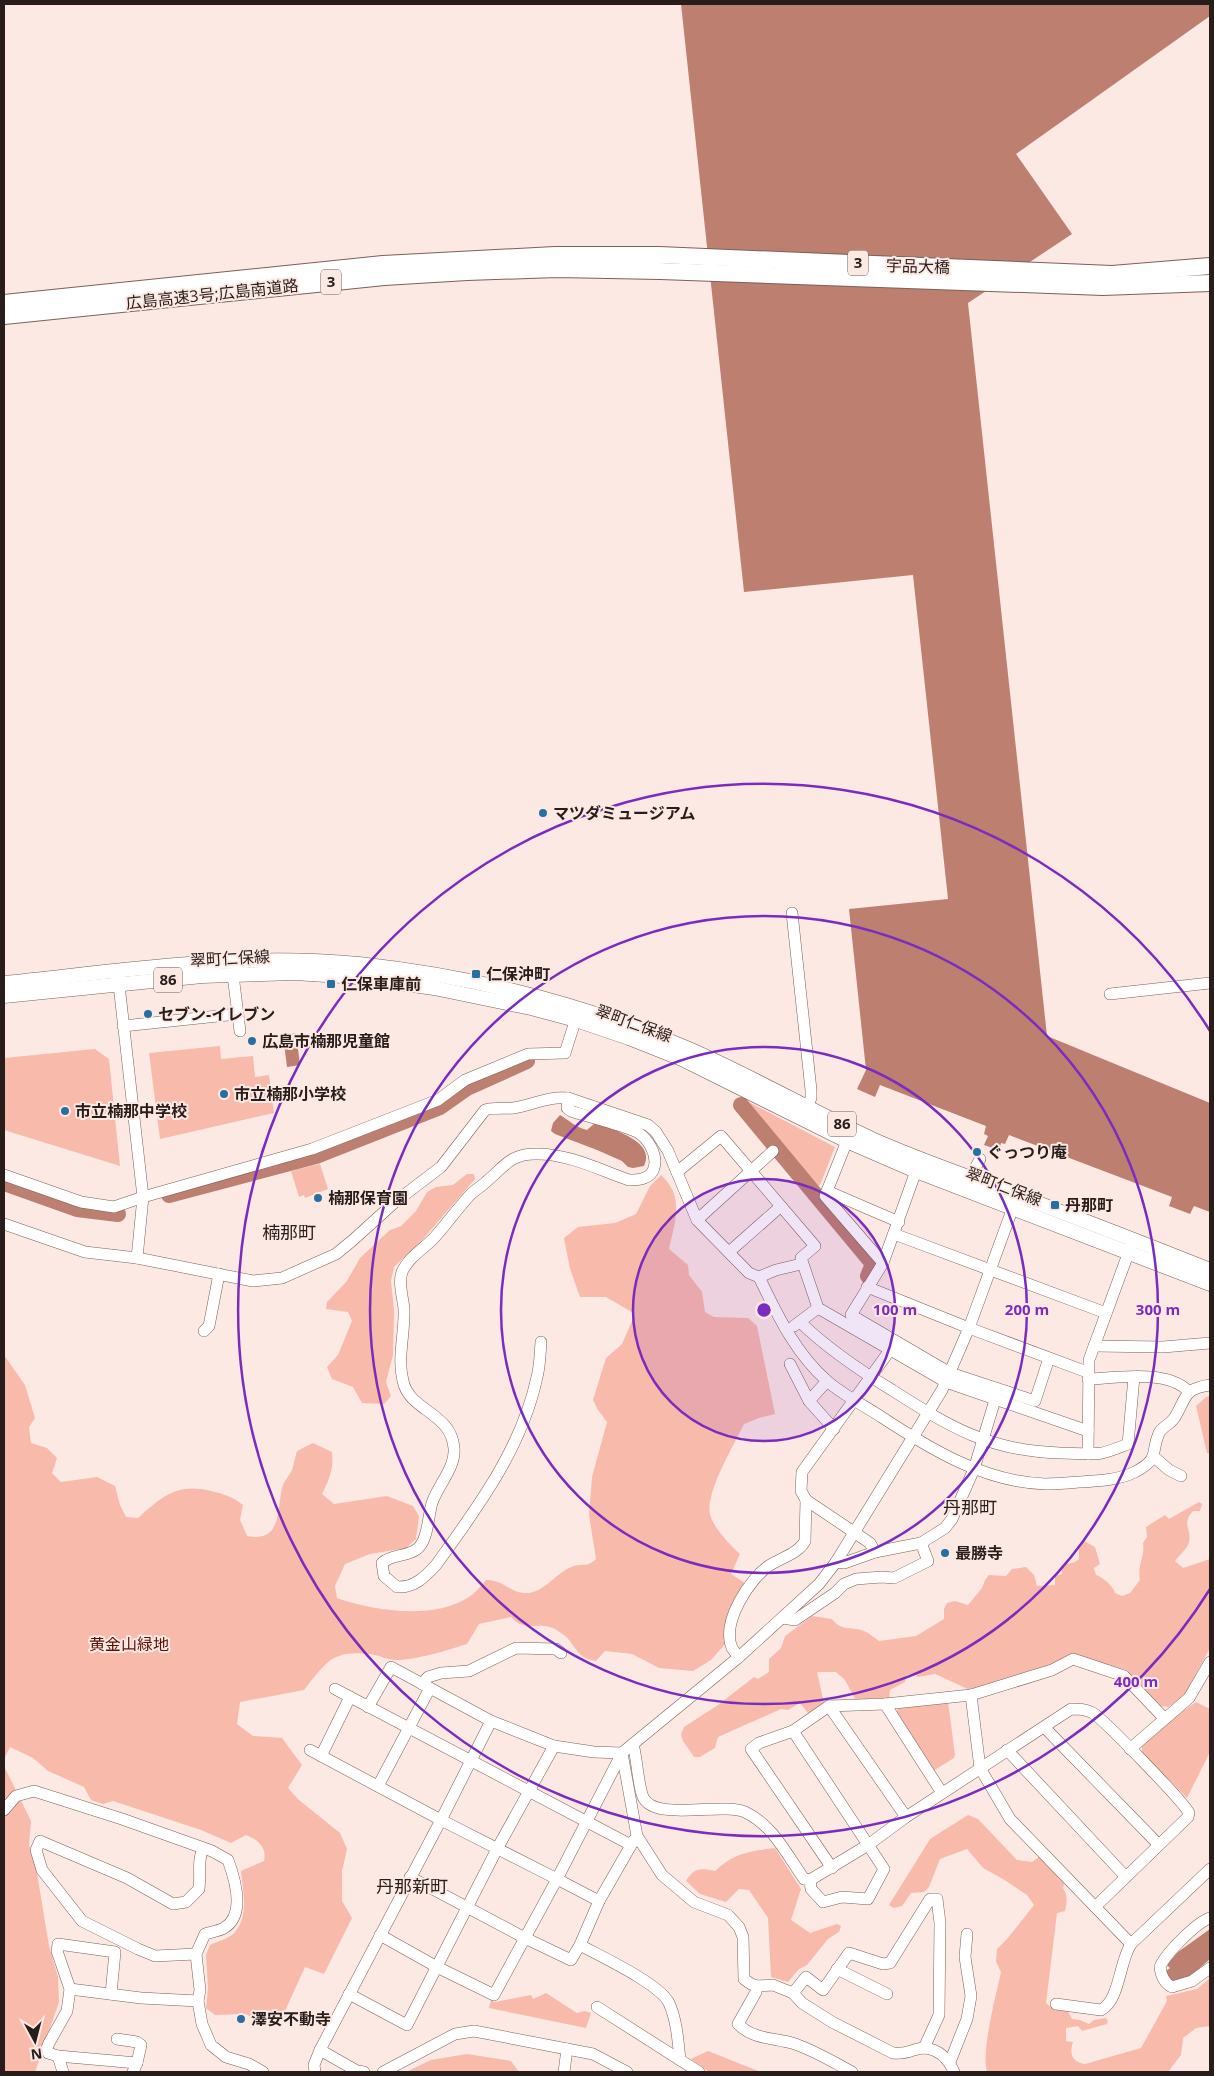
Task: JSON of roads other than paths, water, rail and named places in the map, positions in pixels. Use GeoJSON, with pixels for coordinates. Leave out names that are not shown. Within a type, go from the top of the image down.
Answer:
{"type":"FeatureCollection","features":[{"type":"Feature","properties":{"kind":"highway","name":"広島高速3号;広島南道路"},"geometry":{"type":"LineString","coordinates":[[4,303],[383,264],[545,256],[659,263]]}},
{"type":"Feature","properties":{"kind":"highway","name":"宇品大橋"},"geometry":{"type":"LineString","coordinates":[[659,263],[1056,279]]}},
{"type":"Feature","properties":{"kind":"highway","name":"広島高速3号;広島南道路"},"geometry":{"type":"LineString","coordinates":[[4,316],[384,277],[659,263]]}},
{"type":"Feature","properties":{"kind":"highway","name":"3"},"geometry":{"type":"LineString","coordinates":[[1056,279],[1210,266]]}},
{"type":"Feature","properties":{"kind":"highway","name":"3"},"geometry":{"type":"LineString","coordinates":[[1056,279],[1149,286],[1210,283]]}},
{"type":"Feature","properties":{"kind":"main road","name":"翠町仁保線"},"geometry":{"type":"LineString","coordinates":[[4,996],[200,963],[289,961],[357,964],[423,980],[476,996],[578,1014],[629,1038],[752,1086],[805,1113],[848,1141],[916,1171],[1015,1202],[1131,1246],[1210,1270]]}},
{"type":"Feature","properties":{"kind":"main road","name":"翠町仁保線"},"geometry":{"type":"LineString","coordinates":[[4,983],[295,973],[423,980]]}},
{"type":"Feature","properties":{"kind":"main road","name":"翠町仁保線"},"geometry":{"type":"LineString","coordinates":[[805,1113],[970,1178],[1015,1202]]}},
{"type":"Feature","properties":{"kind":"main road","name":"翠町仁保線"},"geometry":{"type":"LineString","coordinates":[[1131,1246],[1210,1284]]}},
{"type":"Feature","properties":{"kind":"street"},"geometry":{"type":"LineString","coordinates":[[792,913],[811,1090],[805,1113]]}},
{"type":"Feature","properties":{"kind":"street"},"geometry":{"type":"LineString","coordinates":[[233,975],[240,1031]]}},
{"type":"Feature","properties":{"kind":"street"},"geometry":{"type":"LineString","coordinates":[[118,978],[143,1197],[136,1258]]}},
{"type":"Feature","properties":{"kind":"street"},"geometry":{"type":"LineString","coordinates":[[1110,994],[1210,983]]}},
{"type":"Feature","properties":{"kind":"street"},"geometry":{"type":"LineString","coordinates":[[124,1026],[237,1014]]}},
{"type":"Feature","properties":{"kind":"street"},"geometry":{"type":"LineString","coordinates":[[4,1175],[81,1202],[114,1207],[312,1149],[438,1100],[465,1080],[528,1054],[564,1053],[578,1014]]}},
{"type":"Feature","properties":{"kind":"street"},"geometry":{"type":"LineString","coordinates":[[4,1224],[85,1252],[136,1258],[253,1280],[282,1278],[336,1254],[395,1202],[442,1167],[485,1110],[512,1108],[557,1097],[568,1098],[648,1124],[656,1132],[677,1172],[697,1220],[749,1273],[759,1277],[786,1332],[827,1381],[914,1438],[974,1469],[1006,1479],[1044,1484],[1096,1482],[1127,1476],[1144,1466],[1154,1456],[1158,1435],[1174,1419],[1188,1391],[1198,1386],[1210,1384]]}},
{"type":"Feature","properties":{"kind":"street"},"geometry":{"type":"LineString","coordinates":[[541,1342],[538,1374],[524,1422],[488,1492],[436,1565],[426,1576],[415,1584],[396,1587],[384,1576],[382,1563],[388,1558],[412,1552],[419,1548],[424,1538],[436,1491],[452,1463],[454,1448],[450,1432],[440,1419],[418,1404],[407,1392],[403,1382],[401,1361],[404,1310],[401,1284],[402,1273],[407,1264],[432,1240],[470,1194],[489,1180],[500,1167],[514,1158],[534,1154],[562,1157],[629,1180],[648,1177],[654,1169],[655,1158],[647,1141],[638,1133],[570,1111],[567,1108],[568,1098]]}},
{"type":"Feature","properties":{"kind":"street"},"geometry":{"type":"LineString","coordinates":[[677,1172],[721,1136],[815,1246],[801,1258],[801,1264],[818,1308],[890,1350],[995,1400],[1088,1431]]}},
{"type":"Feature","properties":{"kind":"street"},"geometry":{"type":"LineString","coordinates":[[848,1141],[825,1196],[883,1263]]}},
{"type":"Feature","properties":{"kind":"street"},"geometry":{"type":"LineString","coordinates":[[697,1220],[773,1151]]}},
{"type":"Feature","properties":{"kind":"street"},"geometry":{"type":"LineString","coordinates":[[970,1178],[980,1159]]}},
{"type":"Feature","properties":{"kind":"street"},"geometry":{"type":"LineString","coordinates":[[916,1171],[883,1263],[851,1316],[948,1378],[1035,1401],[1049,1358]]}},
{"type":"Feature","properties":{"kind":"street"},"geometry":{"type":"LineString","coordinates":[[827,1191],[899,1222]]}},
{"type":"Feature","properties":{"kind":"street"},"geometry":{"type":"LineString","coordinates":[[380,1935],[437,1967],[494,1995],[622,1753],[739,1658],[819,1584],[836,1562],[914,1438],[948,1378],[1015,1202]]}},
{"type":"Feature","properties":{"kind":"street"},"geometry":{"type":"LineString","coordinates":[[729,1252],[780,1206]]}},
{"type":"Feature","properties":{"kind":"street"},"geometry":{"type":"LineString","coordinates":[[894,1234],[1106,1313]]}},
{"type":"Feature","properties":{"kind":"street"},"geometry":{"type":"LineString","coordinates":[[1088,1454],[1088,1375],[1094,1346],[1131,1246]]}},
{"type":"Feature","properties":{"kind":"street"},"geometry":{"type":"LineString","coordinates":[[759,1277],[776,1270],[801,1264]]}},
{"type":"Feature","properties":{"kind":"street"},"geometry":{"type":"LineString","coordinates":[[204,1331],[209,1326],[219,1274]]}},
{"type":"Feature","properties":{"kind":"street"},"geometry":{"type":"LineString","coordinates":[[867,1287],[1088,1375],[1155,1377],[1182,1384],[1188,1391]]}},
{"type":"Feature","properties":{"kind":"street"},"geometry":{"type":"LineString","coordinates":[[786,1332],[818,1308]]}},
{"type":"Feature","properties":{"kind":"street"},"geometry":{"type":"LineString","coordinates":[[800,1322],[819,1341],[928,1413],[953,1427],[984,1440],[1013,1449],[1088,1454],[1102,1453],[1128,1444],[1134,1377]]}},
{"type":"Feature","properties":{"kind":"street"},"geometry":{"type":"LineString","coordinates":[[1094,1346],[1163,1347],[1210,1343]]}},
{"type":"Feature","properties":{"kind":"street"},"geometry":{"type":"LineString","coordinates":[[875,1552],[870,1543],[806,1500],[801,1490],[802,1472],[890,1350]]}},
{"type":"Feature","properties":{"kind":"street"},"geometry":{"type":"LineString","coordinates":[[790,1364],[809,1401],[834,1429]]}},
{"type":"Feature","properties":{"kind":"street"},"geometry":{"type":"LineString","coordinates":[[809,1401],[827,1381]]}},
{"type":"Feature","properties":{"kind":"street"},"geometry":{"type":"LineString","coordinates":[[836,1562],[852,1561],[875,1552],[922,1543],[937,1534],[952,1519],[974,1469],[995,1400]]}},
{"type":"Feature","properties":{"kind":"street"},"geometry":{"type":"LineString","coordinates":[[1154,1456],[1169,1470],[1182,1476]]}},
{"type":"Feature","properties":{"kind":"street"},"geometry":{"type":"LineString","coordinates":[[739,1658],[732,1647],[731,1636],[737,1607],[743,1594],[762,1571],[803,1544],[806,1500]]}},
{"type":"Feature","properties":{"kind":"street"},"geometry":{"type":"LineString","coordinates":[[783,1618],[795,1620],[835,1593],[844,1584],[856,1579],[894,1578],[903,1575],[928,1561],[922,1543]]}},
{"type":"Feature","properties":{"kind":"street"},"geometry":{"type":"LineString","coordinates":[[378,1786],[409,1728],[428,1677],[441,1673],[469,1671],[516,1648],[556,1648],[561,1654]]}},
{"type":"Feature","properties":{"kind":"street"},"geometry":{"type":"LineString","coordinates":[[832,1868],[752,1749],[760,1743],[793,1731],[829,1706],[885,1704],[971,1695],[1052,1670],[1073,1659],[1124,1676],[1164,1718]]}},
{"type":"Feature","properties":{"kind":"street"},"geometry":{"type":"LineString","coordinates":[[1130,1749],[1189,1698],[1210,1662]]}},
{"type":"Feature","properties":{"kind":"street"},"geometry":{"type":"LineString","coordinates":[[368,1707],[391,1667],[491,1720],[554,1746],[594,1752],[622,1753]]}},
{"type":"Feature","properties":{"kind":"street"},"geometry":{"type":"LineString","coordinates":[[335,1689],[586,1822],[634,1841],[662,1875],[694,1902],[728,1914],[739,1927],[743,1937],[744,1979],[750,1984],[757,1986],[773,1985],[793,1993],[802,2003],[832,2022],[893,2053],[904,2055],[924,2048],[942,2054],[952,2067]]}},
{"type":"Feature","properties":{"kind":"street"},"geometry":{"type":"LineString","coordinates":[[971,1695],[980,1768],[1010,1819],[1131,1944]]}},
{"type":"Feature","properties":{"kind":"street"},"geometry":{"type":"LineString","coordinates":[[321,1756],[350,1697]]}},
{"type":"Feature","properties":{"kind":"street"},"geometry":{"type":"LineString","coordinates":[[885,1704],[942,1793]]}},
{"type":"Feature","properties":{"kind":"street"},"geometry":{"type":"LineString","coordinates":[[829,1706],[906,1817]]}},
{"type":"Feature","properties":{"kind":"street"},"geometry":{"type":"LineString","coordinates":[[633,1744],[643,1797],[653,1807],[664,1810],[722,1809],[742,1811],[768,1827],[804,1879],[810,1880],[868,1845],[906,1817],[1070,1709],[1082,1709],[1094,1714],[1130,1749],[1189,1813],[1188,1817],[1095,1907]]}},
{"type":"Feature","properties":{"kind":"street"},"geometry":{"type":"LineString","coordinates":[[315,2072],[314,2065],[320,2050],[441,1820],[491,1720]]}},
{"type":"Feature","properties":{"kind":"street"},"geometry":{"type":"LineString","coordinates":[[1044,1726],[1159,1845]]}},
{"type":"Feature","properties":{"kind":"street"},"geometry":{"type":"LineString","coordinates":[[793,1731],[884,1869],[868,1899],[842,1897],[823,1902],[812,1889],[810,1880]]}},
{"type":"Feature","properties":{"kind":"street"},"geometry":{"type":"LineString","coordinates":[[350,1994],[407,2025],[528,1792],[554,1746]]}},
{"type":"Feature","properties":{"kind":"street"},"geometry":{"type":"LineString","coordinates":[[310,1750],[599,1902]]}},
{"type":"Feature","properties":{"kind":"street"},"geometry":{"type":"LineString","coordinates":[[1007,1750],[1126,1877]]}},
{"type":"Feature","properties":{"kind":"street"},"geometry":{"type":"LineString","coordinates":[[410,1877],[525,1938],[571,1960],[580,1945],[599,1902],[634,1841],[622,1753]]}},
{"type":"Feature","properties":{"kind":"street"},"geometry":{"type":"LineString","coordinates":[[4,1810],[16,1796],[34,1791],[203,1848],[228,1860],[235,1882],[234,1918],[224,1928],[205,1934],[196,1954],[200,1990],[198,2001],[202,2024],[211,2045],[226,2057],[249,2064],[263,2072]]}},
{"type":"Feature","properties":{"kind":"street"},"geometry":{"type":"LineString","coordinates":[[196,1954],[155,1956],[138,1950],[82,1921],[42,1870],[36,1850],[40,1841],[127,1878],[173,1904],[186,1902],[199,1889],[201,1876],[198,1862],[203,1848]]}},
{"type":"Feature","properties":{"kind":"street"},"geometry":{"type":"LineString","coordinates":[[1056,2004],[1101,2010],[1107,2007],[1120,1978],[1127,1951],[1131,1944],[1210,1869]]}},
{"type":"Feature","properties":{"kind":"street"},"geometry":{"type":"LineString","coordinates":[[793,1993],[806,1977],[823,1990],[849,1953],[883,1964],[890,1963],[930,1899],[937,1900],[940,1923],[939,2015],[924,2048]]}},
{"type":"Feature","properties":{"kind":"street"},"geometry":{"type":"LineString","coordinates":[[1210,1918],[1203,1921],[1179,1943],[1160,1967],[1161,1974],[1167,1984],[1172,1987],[1192,1982],[1210,1968]]}},
{"type":"Feature","properties":{"kind":"street"},"geometry":{"type":"LineString","coordinates":[[952,2067],[967,2019],[971,1996],[965,1957],[967,1934]]}},
{"type":"Feature","properties":{"kind":"street"},"geometry":{"type":"LineString","coordinates":[[111,1994],[115,1952],[58,1944],[57,1950],[70,1989],[67,2011],[47,2048],[48,2053],[135,2068],[141,2046],[137,2042],[117,2039]]}},
{"type":"Feature","properties":{"kind":"street"},"geometry":{"type":"LineString","coordinates":[[580,1945],[654,1986],[668,2001],[676,2026],[680,2060]]}},
{"type":"Feature","properties":{"kind":"street"},"geometry":{"type":"LineString","coordinates":[[837,1970],[887,1994]]}},
{"type":"Feature","properties":{"kind":"street"},"geometry":{"type":"LineString","coordinates":[[757,1986],[756,1992],[738,2024],[746,2032],[793,2043],[817,2053],[852,2072]]}},
{"type":"Feature","properties":{"kind":"street"},"geometry":{"type":"LineString","coordinates":[[70,1989],[198,2001]]}},
{"type":"Feature","properties":{"kind":"street"},"geometry":{"type":"LineString","coordinates":[[597,2006],[699,2072]]}},
{"type":"Feature","properties":{"kind":"street"},"geometry":{"type":"LineString","coordinates":[[383,2072],[455,2034],[474,2031],[594,2054],[627,2072]]}},
{"type":"Feature","properties":{"kind":"street"},"geometry":{"type":"LineString","coordinates":[[564,2072],[567,2049]]}},
{"type":"Feature","properties":{"kind":"street"},"geometry":{"type":"LineString","coordinates":[[320,2050],[357,2071],[364,2072]]}},
{"type":"Feature","properties":{"kind":"street"},"geometry":{"type":"LineString","coordinates":[[58,2056],[63,2072]]}},
{"type":"Feature","properties":{"kind":"waterway"},"geometry":{"type":"LineString","coordinates":[[169,1195],[316,1156],[440,1107],[467,1088],[527,1061]]}},
{"type":"Feature","properties":{"kind":"waterway"},"geometry":{"type":"LineString","coordinates":[[741,1105],[873,1264],[868,1276]]}},
{"type":"Feature","properties":{"kind":"waterway"},"geometry":{"type":"LineString","coordinates":[[4,1183],[77,1209],[118,1214]]}},
{"type":"Feature","properties":{"kind":"place","name":"マツダミュージアム"},"geometry":{"type":"Point","coordinates":[543,813]}},
{"type":"Feature","properties":{"kind":"place","name":"仁保沖町"},"geometry":{"type":"Point","coordinates":[476,974]}},
{"type":"Feature","properties":{"kind":"place","name":"仁保車庫前"},"geometry":{"type":"Point","coordinates":[331,984]}},
{"type":"Feature","properties":{"kind":"place","name":"セブン-イレブン"},"geometry":{"type":"Point","coordinates":[148,1014]}},
{"type":"Feature","properties":{"kind":"place","name":"広島市楠那児童館"},"geometry":{"type":"Point","coordinates":[252,1041]}},
{"type":"Feature","properties":{"kind":"place","name":"市立楠那小学校"},"geometry":{"type":"Point","coordinates":[224,1094]}},
{"type":"Feature","properties":{"kind":"place","name":"市立楠那中学校"},"geometry":{"type":"Point","coordinates":[65,1111]}},
{"type":"Feature","properties":{"kind":"place","name":"ぐっつり庵"},"geometry":{"type":"Point","coordinates":[977,1152]}},
{"type":"Feature","properties":{"kind":"place","name":"楠那保育園"},"geometry":{"type":"Point","coordinates":[318,1198]}},
{"type":"Feature","properties":{"kind":"place","name":"丹那町"},"geometry":{"type":"Point","coordinates":[1055,1205]}},
{"type":"Feature","properties":{"kind":"place","name":"最勝寺"},"geometry":{"type":"Point","coordinates":[945,1553]}},
{"type":"Feature","properties":{"kind":"place","name":"澤安不動寺"},"geometry":{"type":"Point","coordinates":[241,2019]}},
{"type":"Feature","properties":{"kind":"district","name":"楠那町"},"geometry":{"type":"Point","coordinates":[289,1233]}},
{"type":"Feature","properties":{"kind":"district","name":"丹那町"},"geometry":{"type":"Point","coordinates":[970,1508]}},
{"type":"Feature","properties":{"kind":"district","name":"丹那新町"},"geometry":{"type":"Point","coordinates":[412,1887]}},
{"type":"Feature","properties":{"kind":"park label","name":"黄金山緑地"},"geometry":{"type":"Point","coordinates":[129,1644]}}]}
